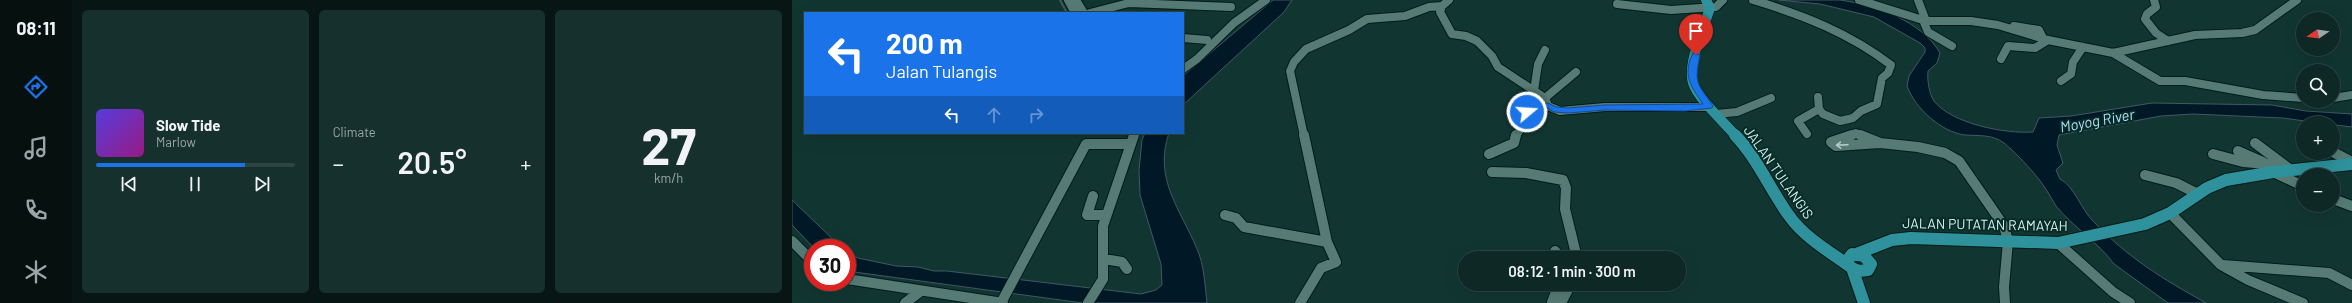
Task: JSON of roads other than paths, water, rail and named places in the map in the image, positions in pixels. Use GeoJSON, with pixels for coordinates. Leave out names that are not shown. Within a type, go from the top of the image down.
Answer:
{"type":"FeatureCollection","features":[{"type":"Feature","properties":{"kind":"main road","name":"JALAN TULANGIS"},"geometry":{"type":"LineString","coordinates":[[1708,4],[1692,74],[1693,84],[1713,110],[1747,146],[1790,218],[1802,231],[1826,247],[1852,261]]}},
{"type":"Feature","properties":{"kind":"main road","name":"JALAN PUTATAN RAMAYAH"},"geometry":{"type":"LineString","coordinates":[[1852,261],[1892,240],[1911,238],[2058,243],[2075,241],[2129,229],[2170,213],[2198,194],[2226,180],[2278,170],[2352,163]]}},
{"type":"Feature","properties":{"kind":"main road","name":"JALAN PUTATAN RAMAYAH"},"geometry":{"type":"LineString","coordinates":[[1868,266],[1892,240]]}},
{"type":"Feature","properties":{"kind":"main road"},"geometry":{"type":"LineString","coordinates":[[1852,261],[1868,266],[1863,299]]}},
{"type":"Feature","properties":{"kind":"main road"},"geometry":{"type":"LineString","coordinates":[[1852,261],[1863,299]]}},
{"type":"Feature","properties":{"kind":"street"},"geometry":{"type":"LineString","coordinates":[[1068,0],[1076,7]]}},
{"type":"Feature","properties":{"kind":"street"},"geometry":{"type":"LineString","coordinates":[[1184,68],[1197,59],[1234,23],[1266,0]]}},
{"type":"Feature","properties":{"kind":"street"},"geometry":{"type":"LineString","coordinates":[[1616,4],[1663,10],[1708,4],[1718,6],[1723,0]]}},
{"type":"Feature","properties":{"kind":"street"},"geometry":{"type":"LineString","coordinates":[[1753,0],[1789,11],[1845,34],[1891,65],[1888,72],[1882,78],[1875,106],[1865,108],[1846,121],[1831,119],[1823,114],[1819,109],[1818,96]]}},
{"type":"Feature","properties":{"kind":"street"},"geometry":{"type":"LineString","coordinates":[[1858,0],[1924,20],[1971,22],[2008,28],[2045,39],[2113,53],[2160,81],[2185,80],[2263,95],[2296,97]]}},
{"type":"Feature","properties":{"kind":"street"},"geometry":{"type":"LineString","coordinates":[[1918,0],[1928,32],[1952,46]]}},
{"type":"Feature","properties":{"kind":"street"},"geometry":{"type":"LineString","coordinates":[[2154,0],[2156,7],[2147,14],[2145,19],[2156,34],[2168,41]]}},
{"type":"Feature","properties":{"kind":"street"},"geometry":{"type":"LineString","coordinates":[[2113,53],[2195,35],[2242,33],[2255,30],[2297,0]]}},
{"type":"Feature","properties":{"kind":"street"},"geometry":{"type":"LineString","coordinates":[[1094,12],[1129,3],[1231,7]]}},
{"type":"Feature","properties":{"kind":"street"},"geometry":{"type":"LineString","coordinates":[[1446,3],[1440,12],[1449,32],[1477,41],[1492,56],[1498,67],[1534,91],[1554,110],[1568,111],[1605,107],[1685,108],[1737,112],[1771,98]]}},
{"type":"Feature","properties":{"kind":"street"},"geometry":{"type":"LineString","coordinates":[[1300,303],[1321,268],[1336,262],[1327,242],[1290,71],[1292,64],[1305,51],[1323,40],[1346,31],[1368,19],[1408,15],[1430,5],[1446,3]]}},
{"type":"Feature","properties":{"kind":"street"},"geometry":{"type":"LineString","coordinates":[[1184,38],[1207,40]]}},
{"type":"Feature","properties":{"kind":"street"},"geometry":{"type":"LineString","coordinates":[[2002,59],[2008,46],[2035,49],[2045,45],[2045,39]]}},
{"type":"Feature","properties":{"kind":"street"},"geometry":{"type":"LineString","coordinates":[[2061,81],[2071,75],[2074,70],[2073,62],[2083,47]]}},
{"type":"Feature","properties":{"kind":"street"},"geometry":{"type":"LineString","coordinates":[[1534,91],[1538,64],[1545,50]]}},
{"type":"Feature","properties":{"kind":"street"},"geometry":{"type":"LineString","coordinates":[[1489,154],[1514,143],[1517,132],[1526,121],[1528,111],[1547,102],[1552,90],[1576,72]]}},
{"type":"Feature","properties":{"kind":"street"},"geometry":{"type":"LineString","coordinates":[[2340,97],[2352,95]]}},
{"type":"Feature","properties":{"kind":"street"},"geometry":{"type":"LineString","coordinates":[[1807,134],[1798,121],[1800,118],[1819,109]]}},
{"type":"Feature","properties":{"kind":"street"},"geometry":{"type":"LineString","coordinates":[[1088,303],[1100,286],[1104,268],[1101,236],[1115,182],[1134,134]]}},
{"type":"Feature","properties":{"kind":"street"},"geometry":{"type":"LineString","coordinates":[[1865,141],[1933,150],[1945,153],[1959,160],[2004,226],[2008,241],[2004,286],[2005,303]]}},
{"type":"Feature","properties":{"kind":"street"},"geometry":{"type":"LineString","coordinates":[[2255,143],[2278,170]]}},
{"type":"Feature","properties":{"kind":"street"},"geometry":{"type":"LineString","coordinates":[[856,280],[921,291],[1003,301],[1086,144],[1130,144]]}},
{"type":"Feature","properties":{"kind":"street"},"geometry":{"type":"LineString","coordinates":[[2238,152],[2278,170],[2296,182]]}},
{"type":"Feature","properties":{"kind":"street"},"geometry":{"type":"LineString","coordinates":[[2213,154],[2278,170]]}},
{"type":"Feature","properties":{"kind":"street"},"geometry":{"type":"LineString","coordinates":[[2340,156],[2352,163]]}},
{"type":"Feature","properties":{"kind":"street"},"geometry":{"type":"LineString","coordinates":[[1492,172],[1526,173],[1563,180],[1566,187],[1564,200],[1566,222],[1575,251]]}},
{"type":"Feature","properties":{"kind":"street"},"geometry":{"type":"LineString","coordinates":[[2145,175],[2176,183],[2198,194]]}},
{"type":"Feature","properties":{"kind":"street"},"geometry":{"type":"LineString","coordinates":[[1093,196],[1087,215],[1106,215]]}},
{"type":"Feature","properties":{"kind":"street"},"geometry":{"type":"LineString","coordinates":[[2340,202],[2352,206]]}},
{"type":"Feature","properties":{"kind":"street"},"geometry":{"type":"LineString","coordinates":[[2170,213],[2221,264],[2248,280],[2303,303]]}},
{"type":"Feature","properties":{"kind":"street"},"geometry":{"type":"LineString","coordinates":[[1225,215],[1236,218],[1244,227],[1274,230],[1327,242]]}},
{"type":"Feature","properties":{"kind":"street"},"geometry":{"type":"LineString","coordinates":[[792,241],[804,253]]}},
{"type":"Feature","properties":{"kind":"street"},"geometry":{"type":"LineString","coordinates":[[2058,243],[2113,292],[2130,303]]}},
{"type":"Feature","properties":{"kind":"street"},"geometry":{"type":"LineString","coordinates":[[1104,259],[1122,262],[1127,269]]}},
{"type":"Feature","properties":{"kind":"street"},"geometry":{"type":"LineString","coordinates":[[2221,264],[2330,273],[2352,285]]}},
{"type":"Feature","properties":{"kind":"street"},"geometry":{"type":"LineString","coordinates":[[905,303],[921,291]]}},
{"type":"Feature","properties":{"kind":"street"},"geometry":{"type":"LineString","coordinates":[[1556,291],[1552,302],[1561,303],[1567,291]]}},
{"type":"Feature","properties":{"kind":"water"},"geometry":{"type":"Polygon","coordinates":[[[1273,0],[1292,0],[1284,12],[1184,104],[1184,75],[1273,0]]]}},
{"type":"Feature","properties":{"kind":"water","name":"Moyog River"},"geometry":{"type":"Polygon","coordinates":[[[1779,0],[1840,0],[1854,2],[1896,16],[1910,23],[1932,42],[1940,53],[1937,63],[1928,71],[1929,86],[1934,101],[1942,109],[1953,116],[1980,126],[2009,131],[2033,132],[2039,118],[2071,116],[2152,103],[2272,105],[2306,111],[2352,114],[2352,127],[2340,125],[2340,116],[2296,116],[2296,120],[2193,114],[2161,116],[2059,135],[2057,145],[2063,163],[2056,170],[2060,179],[2065,182],[2073,192],[2093,221],[2119,246],[2146,267],[2206,303],[2168,303],[2114,264],[2101,249],[2063,214],[2056,206],[2038,177],[2004,143],[1995,138],[1956,133],[1930,118],[1916,103],[1907,86],[1909,76],[1925,52],[1925,48],[1920,43],[1874,17],[1820,4],[1779,0]]]}},
{"type":"Feature","properties":{"kind":"water"},"geometry":{"type":"Polygon","coordinates":[[[1145,134],[1169,134],[1165,150],[1164,165],[1167,180],[1171,194],[1191,235],[1201,261],[1207,303],[1083,303],[856,272],[856,257],[896,266],[918,267],[934,271],[947,271],[1141,294],[1156,290],[1162,285],[1161,264],[1140,195],[1139,170],[1142,140],[1145,134]]]}},
{"type":"Feature","properties":{"kind":"water"},"geometry":{"type":"Polygon","coordinates":[[[792,200],[833,239],[805,239],[792,225],[792,200]]]}},
{"type":"Feature","properties":{"kind":"waterway"},"geometry":{"type":"LineString","coordinates":[[1060,0],[1066,12]]}}]}
